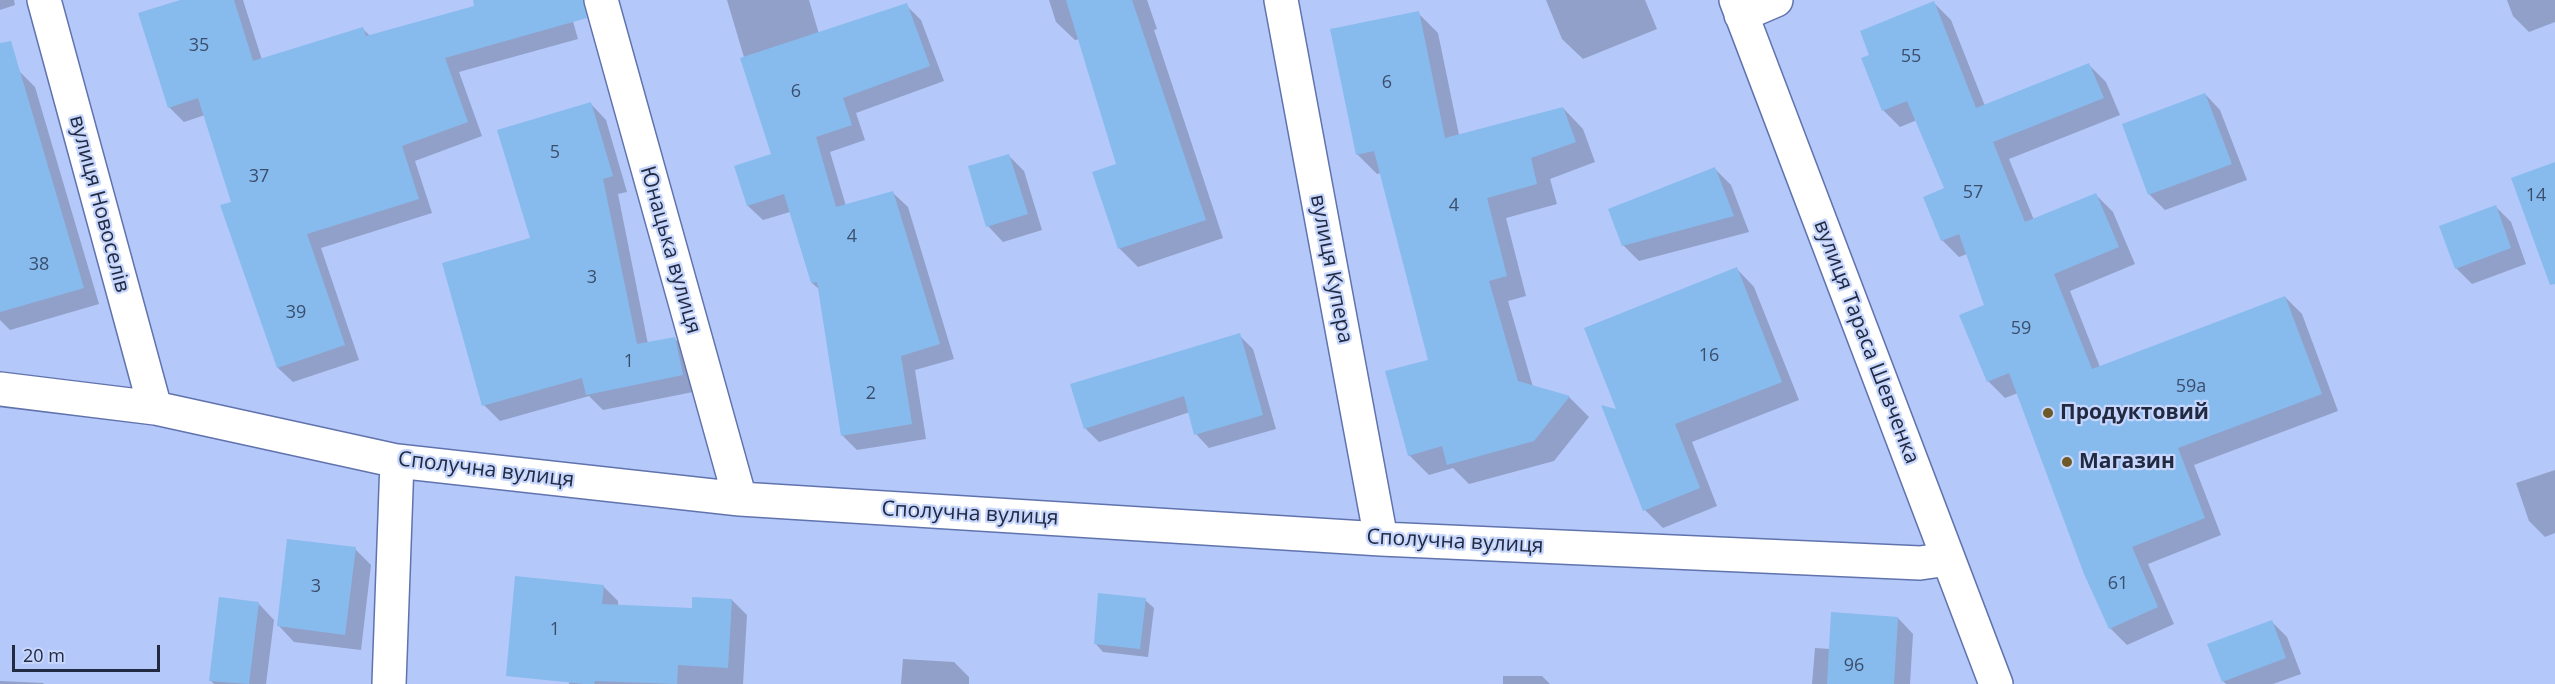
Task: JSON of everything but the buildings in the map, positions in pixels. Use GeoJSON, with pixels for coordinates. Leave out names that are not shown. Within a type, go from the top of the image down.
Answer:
{"type":"FeatureCollection","features":[{"type":"Feature","properties":{"kind":"street","name":"вулиця Новоселів"},"geometry":{"type":"LineString","coordinates":[[44,0],[155,408]]}},
{"type":"Feature","properties":{"kind":"street","name":"Юнацька вулиця"},"geometry":{"type":"LineString","coordinates":[[601,0],[740,500]]}},
{"type":"Feature","properties":{"kind":"street","name":"вулиця Купера"},"geometry":{"type":"LineString","coordinates":[[1281,0],[1381,539]]}},
{"type":"Feature","properties":{"kind":"street"},"geometry":{"type":"LineString","coordinates":[[1739,7],[1776,0]]}},
{"type":"Feature","properties":{"kind":"street","name":"вулиця Тараса Шевченка"},"geometry":{"type":"LineString","coordinates":[[1739,7],[1996,684]]}},
{"type":"Feature","properties":{"kind":"street","name":"Сполучна вулиця"},"geometry":{"type":"LineString","coordinates":[[0,390],[155,408],[397,461],[740,500],[1381,539],[1920,563],[1948,559]]}},
{"type":"Feature","properties":{"kind":"street"},"geometry":{"type":"LineString","coordinates":[[389,684],[397,461]]}},
{"type":"Feature","properties":{"kind":"place","name":"Продуктовий"},"geometry":{"type":"Point","coordinates":[2048,413]}},
{"type":"Feature","properties":{"kind":"place","name":"Магазин"},"geometry":{"type":"Point","coordinates":[2067,462]}}]}
